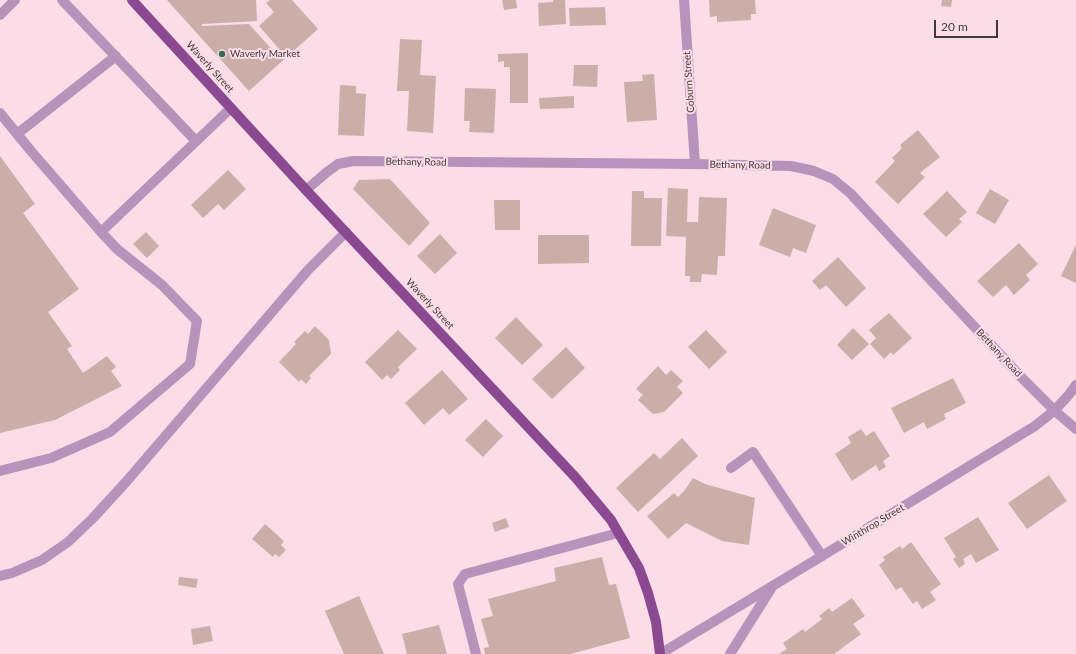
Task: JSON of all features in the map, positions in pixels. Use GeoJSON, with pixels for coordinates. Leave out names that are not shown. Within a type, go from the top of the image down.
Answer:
{"type":"FeatureCollection","features":[{"type":"Feature","properties":{"kind":"main road","name":"Waverly Street"},"geometry":{"type":"LineString","coordinates":[[132,0],[306,190],[576,478],[611,520],[639,568],[656,622],[660,654]]}},
{"type":"Feature","properties":{"kind":"street"},"geometry":{"type":"LineString","coordinates":[[0,14],[16,0]]}},
{"type":"Feature","properties":{"kind":"street"},"geometry":{"type":"LineString","coordinates":[[62,0],[196,141]]}},
{"type":"Feature","properties":{"kind":"street","name":"Coburn Street"},"geometry":{"type":"LineString","coordinates":[[684,0],[694,164]]}},
{"type":"Feature","properties":{"kind":"street"},"geometry":{"type":"LineString","coordinates":[[17,134],[116,56]]}},
{"type":"Feature","properties":{"kind":"street"},"geometry":{"type":"LineString","coordinates":[[101,232],[231,108]]}},
{"type":"Feature","properties":{"kind":"street"},"geometry":{"type":"LineString","coordinates":[[0,113],[117,249],[162,285],[197,321],[190,364],[110,432],[51,458],[0,471]]}},
{"type":"Feature","properties":{"kind":"street","name":"Bethany Road"},"geometry":{"type":"LineString","coordinates":[[306,190],[338,164],[353,161],[791,166],[814,171],[833,179],[850,193],[1015,371],[1055,411],[1076,429]]}},
{"type":"Feature","properties":{"kind":"street"},"geometry":{"type":"LineString","coordinates":[[0,576],[12,573],[42,560],[68,542],[93,518],[131,476],[308,270],[346,232]]}},
{"type":"Feature","properties":{"kind":"street","name":"Winthrop Street"},"geometry":{"type":"LineString","coordinates":[[660,654],[1012,441],[1055,411],[1076,385]]}},
{"type":"Feature","properties":{"kind":"street"},"geometry":{"type":"LineString","coordinates":[[732,468],[753,452],[822,556]]}},
{"type":"Feature","properties":{"kind":"street"},"geometry":{"type":"LineString","coordinates":[[476,654],[458,584],[465,574],[618,533]]}},
{"type":"Feature","properties":{"kind":"street"},"geometry":{"type":"LineString","coordinates":[[730,654],[772,587]]}},
{"type":"Feature","properties":{"kind":"building"},"geometry":{"type":"Polygon","coordinates":[[[167,0],[256,0],[257,21],[202,24],[202,26],[249,24],[276,54],[280,50],[259,26],[274,12],[266,3],[270,0],[292,0],[318,29],[249,91],[167,0]]]}},
{"type":"Feature","properties":{"kind":"building"},"geometry":{"type":"Polygon","coordinates":[[[502,0],[516,0],[517,8],[504,10],[502,0]]]}},
{"type":"Feature","properties":{"kind":"building"},"geometry":{"type":"Polygon","coordinates":[[[553,0],[565,0],[566,24],[539,26],[538,3],[553,2],[553,0]]]}},
{"type":"Feature","properties":{"kind":"building"},"geometry":{"type":"Polygon","coordinates":[[[709,0],[755,0],[756,14],[751,14],[751,20],[717,22],[717,16],[710,17],[709,0]]]}},
{"type":"Feature","properties":{"kind":"building"},"geometry":{"type":"Polygon","coordinates":[[[942,0],[952,0],[951,7],[941,6],[942,0]]]}},
{"type":"Feature","properties":{"kind":"building"},"geometry":{"type":"Polygon","coordinates":[[[605,7],[606,25],[570,26],[569,8],[605,7]]]}},
{"type":"Feature","properties":{"kind":"building"},"geometry":{"type":"Polygon","coordinates":[[[400,39],[422,40],[420,75],[436,76],[433,133],[407,131],[409,91],[397,91],[400,39]]]}},
{"type":"Feature","properties":{"kind":"building"},"geometry":{"type":"Polygon","coordinates":[[[528,53],[528,103],[510,103],[510,67],[504,67],[504,61],[498,62],[498,54],[528,53]]]}},
{"type":"Feature","properties":{"kind":"building"},"geometry":{"type":"Polygon","coordinates":[[[574,65],[598,65],[597,87],[573,86],[574,65]]]}},
{"type":"Feature","properties":{"kind":"building"},"geometry":{"type":"Polygon","coordinates":[[[654,74],[657,120],[627,122],[624,82],[643,81],[642,75],[654,74]]]}},
{"type":"Feature","properties":{"kind":"building"},"geometry":{"type":"Polygon","coordinates":[[[340,85],[356,86],[356,93],[366,94],[364,136],[338,135],[340,85]]]}},
{"type":"Feature","properties":{"kind":"building"},"geometry":{"type":"Polygon","coordinates":[[[465,88],[496,89],[494,133],[469,132],[470,121],[464,121],[465,88]]]}},
{"type":"Feature","properties":{"kind":"building"},"geometry":{"type":"Polygon","coordinates":[[[574,96],[574,108],[540,109],[539,98],[574,96]]]}},
{"type":"Feature","properties":{"kind":"building"},"geometry":{"type":"Polygon","coordinates":[[[918,130],[940,157],[920,173],[925,177],[898,204],[875,182],[895,161],[892,158],[902,148],[900,145],[918,130]]]}},
{"type":"Feature","properties":{"kind":"building"},"geometry":{"type":"Polygon","coordinates":[[[0,156],[35,204],[23,213],[79,289],[48,312],[72,346],[67,349],[83,373],[107,356],[116,367],[111,371],[122,386],[55,420],[0,433],[0,156]]]}},
{"type":"Feature","properties":{"kind":"building"},"geometry":{"type":"Polygon","coordinates":[[[228,170],[246,189],[224,210],[218,204],[203,218],[191,205],[228,170]]]}},
{"type":"Feature","properties":{"kind":"building"},"geometry":{"type":"Polygon","coordinates":[[[390,179],[430,223],[409,246],[353,189],[359,180],[390,179]]]}},
{"type":"Feature","properties":{"kind":"building"},"geometry":{"type":"Polygon","coordinates":[[[668,188],[688,189],[687,222],[698,222],[699,197],[727,198],[725,256],[718,256],[717,275],[702,274],[701,282],[690,282],[690,276],[685,276],[686,237],[666,236],[668,188]]]}},
{"type":"Feature","properties":{"kind":"building"},"geometry":{"type":"Polygon","coordinates":[[[990,189],[1009,200],[995,224],[976,213],[990,189]]]}},
{"type":"Feature","properties":{"kind":"building"},"geometry":{"type":"Polygon","coordinates":[[[632,191],[644,191],[644,198],[662,198],[661,246],[631,246],[632,191]]]}},
{"type":"Feature","properties":{"kind":"building"},"geometry":{"type":"Polygon","coordinates":[[[947,191],[967,212],[959,219],[962,222],[946,237],[923,214],[947,191]]]}},
{"type":"Feature","properties":{"kind":"building"},"geometry":{"type":"Polygon","coordinates":[[[494,200],[520,200],[520,230],[495,230],[494,200]]]}},
{"type":"Feature","properties":{"kind":"building"},"geometry":{"type":"Polygon","coordinates":[[[773,208],[816,225],[806,253],[793,248],[790,257],[759,245],[773,208]]]}},
{"type":"Feature","properties":{"kind":"building"},"geometry":{"type":"Polygon","coordinates":[[[146,232],[159,246],[147,258],[133,244],[146,232]]]}},
{"type":"Feature","properties":{"kind":"building"},"geometry":{"type":"Polygon","coordinates":[[[440,234],[457,253],[435,274],[417,256],[440,234]]]}},
{"type":"Feature","properties":{"kind":"building"},"geometry":{"type":"Polygon","coordinates":[[[538,235],[589,235],[589,263],[538,264],[538,235]]]}},
{"type":"Feature","properties":{"kind":"building"},"geometry":{"type":"Polygon","coordinates":[[[1019,243],[1038,264],[1026,275],[1030,280],[1014,295],[1006,285],[993,297],[977,281],[1019,243]]]}},
{"type":"Feature","properties":{"kind":"building"},"geometry":{"type":"Polygon","coordinates":[[[1076,245],[1076,283],[1061,276],[1076,245]]]}},
{"type":"Feature","properties":{"kind":"building"},"geometry":{"type":"Polygon","coordinates":[[[838,257],[866,288],[846,307],[826,285],[820,290],[812,281],[838,257]]]}},
{"type":"Feature","properties":{"kind":"building"},"geometry":{"type":"Polygon","coordinates":[[[889,313],[912,338],[893,355],[891,352],[884,359],[870,344],[876,338],[869,330],[889,313]]]}},
{"type":"Feature","properties":{"kind":"building"},"geometry":{"type":"Polygon","coordinates":[[[516,317],[543,345],[522,365],[495,338],[516,317]]]}},
{"type":"Feature","properties":{"kind":"building"},"geometry":{"type":"Polygon","coordinates":[[[315,326],[329,340],[331,354],[309,376],[311,378],[306,384],[301,379],[299,382],[279,362],[296,344],[294,342],[305,331],[308,334],[315,326]]]}},
{"type":"Feature","properties":{"kind":"building"},"geometry":{"type":"Polygon","coordinates":[[[853,328],[869,344],[852,360],[837,345],[853,328]]]}},
{"type":"Feature","properties":{"kind":"building"},"geometry":{"type":"Polygon","coordinates":[[[398,330],[417,349],[398,367],[400,370],[391,379],[387,375],[382,380],[365,362],[398,330]]]}},
{"type":"Feature","properties":{"kind":"building"},"geometry":{"type":"Polygon","coordinates":[[[706,330],[727,352],[709,369],[688,347],[706,330]]]}},
{"type":"Feature","properties":{"kind":"building"},"geometry":{"type":"Polygon","coordinates":[[[566,347],[585,368],[552,399],[532,379],[566,347]]]}},
{"type":"Feature","properties":{"kind":"building"},"geometry":{"type":"Polygon","coordinates":[[[658,366],[666,375],[671,370],[683,381],[677,387],[683,393],[664,412],[653,414],[638,400],[643,395],[636,389],[658,366]]]}},
{"type":"Feature","properties":{"kind":"building"},"geometry":{"type":"Polygon","coordinates":[[[442,370],[468,399],[449,415],[443,408],[424,425],[405,403],[442,370]]]}},
{"type":"Feature","properties":{"kind":"building"},"geometry":{"type":"Polygon","coordinates":[[[953,378],[966,403],[944,414],[946,419],[927,429],[924,422],[904,433],[891,408],[953,378]]]}},
{"type":"Feature","properties":{"kind":"building"},"geometry":{"type":"Polygon","coordinates":[[[486,419],[503,436],[483,457],[465,440],[486,419]]]}},
{"type":"Feature","properties":{"kind":"building"},"geometry":{"type":"Polygon","coordinates":[[[861,429],[866,436],[874,431],[890,456],[883,461],[886,467],[879,471],[876,465],[852,481],[835,454],[851,443],[848,437],[861,429]]]}},
{"type":"Feature","properties":{"kind":"building"},"geometry":{"type":"Polygon","coordinates":[[[682,438],[698,456],[638,512],[616,488],[654,453],[660,459],[682,438]]]}},
{"type":"Feature","properties":{"kind":"building"},"geometry":{"type":"Polygon","coordinates":[[[1049,475],[1067,501],[1027,529],[1008,503],[1049,475]]]}},
{"type":"Feature","properties":{"kind":"building"},"geometry":{"type":"Polygon","coordinates":[[[693,478],[705,484],[755,498],[749,545],[722,541],[686,523],[668,539],[647,516],[674,493],[678,497],[693,478]]]}},
{"type":"Feature","properties":{"kind":"building"},"geometry":{"type":"Polygon","coordinates":[[[978,517],[999,550],[976,563],[971,554],[963,559],[965,564],[959,568],[953,559],[956,557],[944,538],[978,517]]]}},
{"type":"Feature","properties":{"kind":"building"},"geometry":{"type":"Polygon","coordinates":[[[506,518],[509,527],[495,532],[492,523],[506,518]]]}},
{"type":"Feature","properties":{"kind":"building"},"geometry":{"type":"Polygon","coordinates":[[[265,524],[284,541],[281,545],[286,550],[279,557],[275,554],[273,557],[252,539],[265,524]]]}},
{"type":"Feature","properties":{"kind":"building"},"geometry":{"type":"Polygon","coordinates":[[[911,542],[941,584],[930,592],[936,600],[922,609],[917,601],[913,604],[901,587],[896,590],[879,565],[885,560],[883,557],[900,546],[902,549],[911,542]]]}},
{"type":"Feature","properties":{"kind":"building"},"geometry":{"type":"Polygon","coordinates":[[[602,557],[609,585],[616,584],[630,638],[570,654],[485,654],[484,648],[489,647],[481,619],[493,616],[488,599],[556,581],[554,568],[602,557]]]}},
{"type":"Feature","properties":{"kind":"building"},"geometry":{"type":"Polygon","coordinates":[[[179,577],[198,579],[196,588],[178,585],[179,577]]]}},
{"type":"Feature","properties":{"kind":"building"},"geometry":{"type":"Polygon","coordinates":[[[359,596],[384,654],[344,654],[325,611],[359,596]]]}},
{"type":"Feature","properties":{"kind":"building"},"geometry":{"type":"Polygon","coordinates":[[[852,598],[865,616],[853,624],[861,634],[834,654],[779,654],[787,649],[783,643],[803,629],[805,632],[822,619],[819,616],[829,608],[832,612],[852,598]]]}},
{"type":"Feature","properties":{"kind":"building"},"geometry":{"type":"Polygon","coordinates":[[[439,625],[447,654],[407,654],[402,634],[439,625]]]}},
{"type":"Feature","properties":{"kind":"building"},"geometry":{"type":"Polygon","coordinates":[[[210,626],[213,641],[193,645],[191,629],[210,626]]]}},
{"type":"Feature","properties":{"kind":"place","name":"Waverly Market"},"geometry":{"type":"Point","coordinates":[222,54]}}]}
